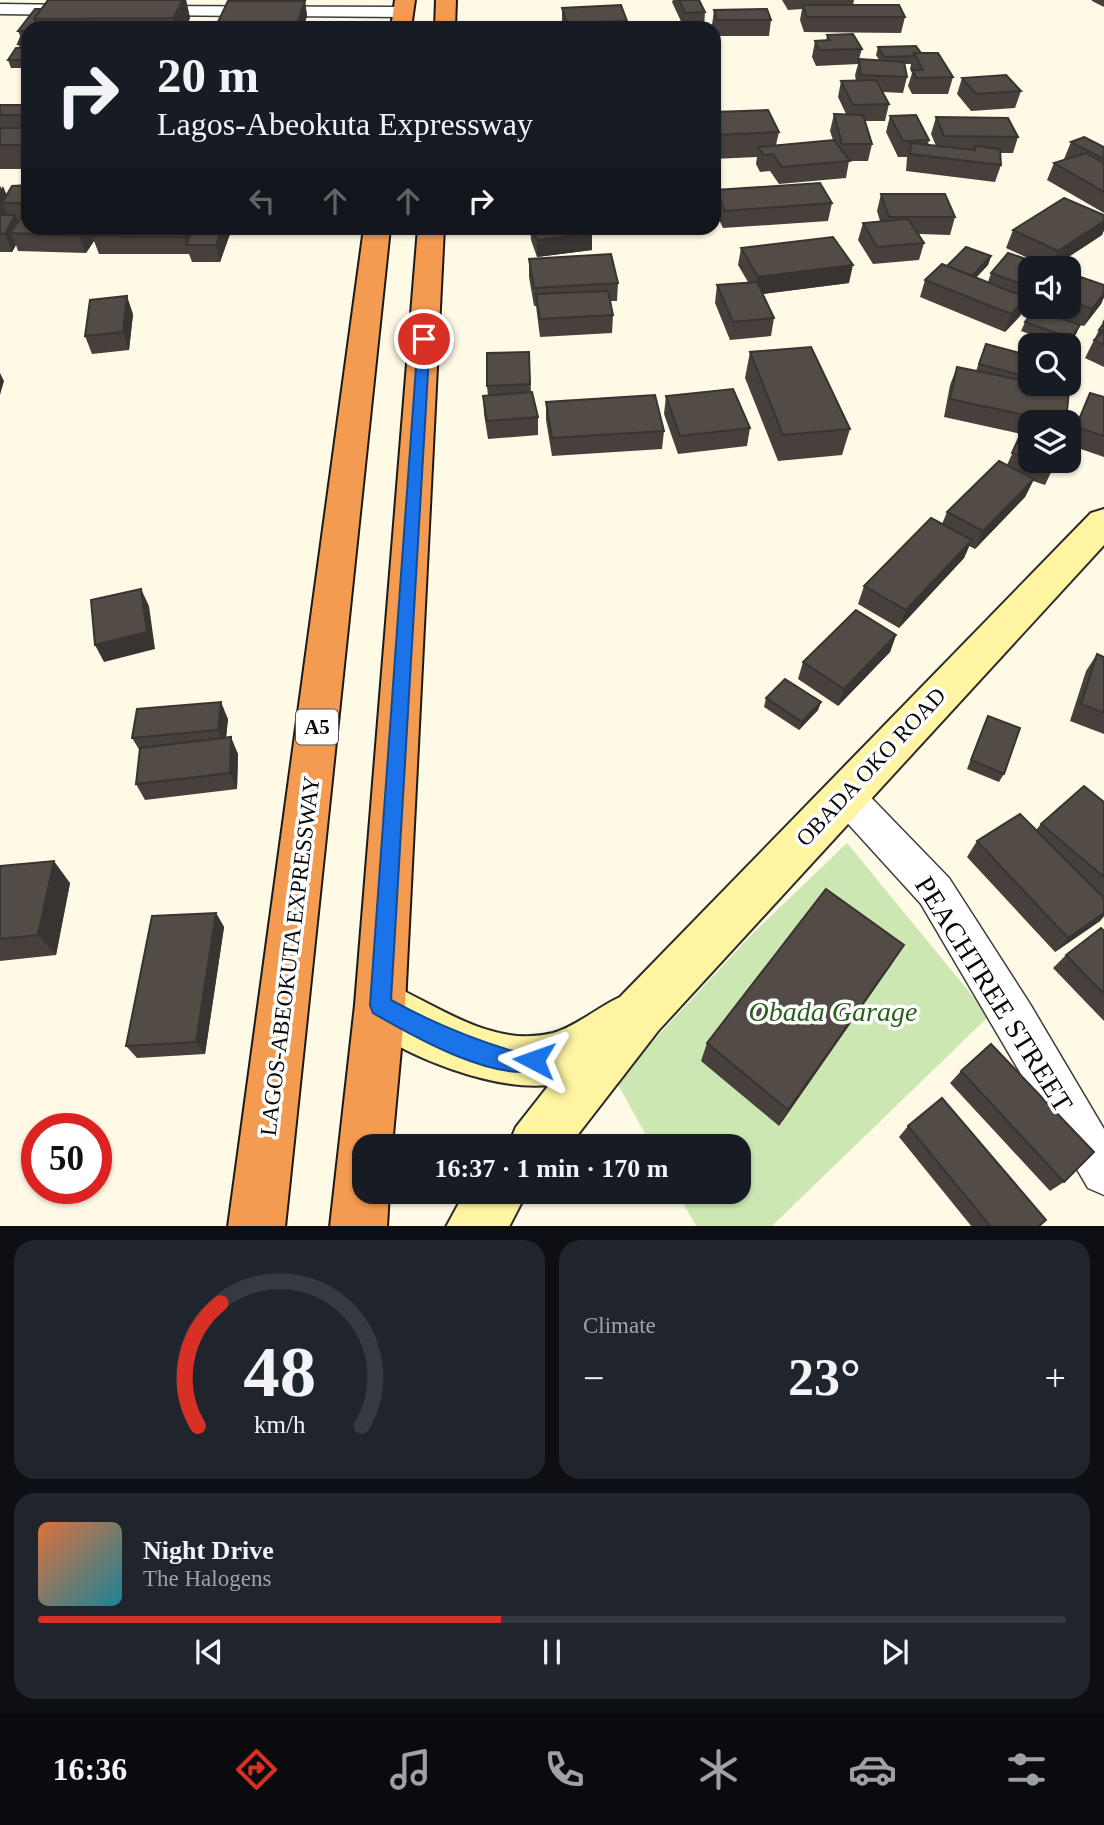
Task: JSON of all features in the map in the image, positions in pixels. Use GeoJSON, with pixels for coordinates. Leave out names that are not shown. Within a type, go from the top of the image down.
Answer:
{"type":"FeatureCollection","features":[{"type":"Feature","properties":{"kind":"highway"},"geometry":{"type":"LineString","coordinates":[[445,21],[446,0]]}},
{"type":"Feature","properties":{"kind":"highway","name":"LAGOS-ABEOKUTA EXPRESSWAY"},"geometry":{"type":"LineString","coordinates":[[256,1226],[376,235]]}},
{"type":"Feature","properties":{"kind":"highway"},"geometry":{"type":"LineString","coordinates":[[366,1134],[380,1005],[432,235]]}},
{"type":"Feature","properties":{"kind":"highway"},"geometry":{"type":"LineString","coordinates":[[358,1226],[360,1204]]}},
{"type":"Feature","properties":{"kind":"main road","name":"OBADA OKO ROAD"},"geometry":{"type":"LineString","coordinates":[[640,1013],[844,794],[1104,522]]}},
{"type":"Feature","properties":{"kind":"main road"},"geometry":{"type":"LineString","coordinates":[[380,1005],[425,1031],[514,1062],[554,1058],[640,1013]]}},
{"type":"Feature","properties":{"kind":"main road"},"geometry":{"type":"LineString","coordinates":[[544,1134],[640,1013]]}},
{"type":"Feature","properties":{"kind":"main road"},"geometry":{"type":"LineString","coordinates":[[475,1226],[490,1204]]}},
{"type":"Feature","properties":{"kind":"street"},"geometry":{"type":"LineString","coordinates":[[446,0],[454,0]]}},
{"type":"Feature","properties":{"kind":"street"},"geometry":{"type":"LineString","coordinates":[[123,10],[318,6],[403,13]]}},
{"type":"Feature","properties":{"kind":"street"},"geometry":{"type":"LineString","coordinates":[[0,9],[96,10]]}},
{"type":"Feature","properties":{"kind":"street","name":"PEACHTREE STREET"},"geometry":{"type":"LineString","coordinates":[[844,794],[935,891],[1015,1019],[1104,1172]]}},
{"type":"Feature","properties":{"kind":"green space","name":"Obada Garage"},"geometry":{"type":"Polygon","coordinates":[[[847,843],[989,1016],[772,1226],[696,1226],[684,1204],[751,1204],[751,1134],[645,1134],[616,1081],[752,934],[847,843]]]}},
{"type":"Feature","properties":{"kind":"building"},"geometry":{"type":"Polygon","coordinates":[[[48,0],[183,0],[173,18],[34,19],[48,0]]]}},
{"type":"Feature","properties":{"kind":"building"},"geometry":{"type":"Polygon","coordinates":[[[679,0],[699,0],[705,12],[685,13],[679,0]]]}},
{"type":"Feature","properties":{"kind":"building"},"geometry":{"type":"Polygon","coordinates":[[[228,1],[305,1],[298,21],[218,21],[228,1]]]}},
{"type":"Feature","properties":{"kind":"building"},"geometry":{"type":"Polygon","coordinates":[[[621,5],[627,21],[566,21],[562,8],[621,5]]]}},
{"type":"Feature","properties":{"kind":"building"},"geometry":{"type":"Polygon","coordinates":[[[803,5],[899,5],[905,17],[807,17],[803,5]]]}},
{"type":"Feature","properties":{"kind":"building"},"geometry":{"type":"Polygon","coordinates":[[[35,9],[41,9],[35,21],[26,21],[35,9]]]}},
{"type":"Feature","properties":{"kind":"building"},"geometry":{"type":"Polygon","coordinates":[[[767,9],[771,20],[717,20],[714,10],[767,9]]]}},
{"type":"Feature","properties":{"kind":"building"},"geometry":{"type":"Polygon","coordinates":[[[853,34],[862,49],[819,50],[815,41],[830,40],[827,35],[853,34]]]}},
{"type":"Feature","properties":{"kind":"building"},"geometry":{"type":"Polygon","coordinates":[[[916,46],[921,53],[914,53],[913,56],[884,57],[878,47],[916,46]]]}},
{"type":"Feature","properties":{"kind":"building"},"geometry":{"type":"Polygon","coordinates":[[[16,48],[21,48],[21,60],[8,60],[16,48]]]}},
{"type":"Feature","properties":{"kind":"building"},"geometry":{"type":"Polygon","coordinates":[[[914,53],[938,53],[953,77],[916,78],[912,70],[923,70],[914,53]]]}},
{"type":"Feature","properties":{"kind":"building"},"geometry":{"type":"Polygon","coordinates":[[[859,59],[904,62],[907,77],[861,75],[859,59]]]}},
{"type":"Feature","properties":{"kind":"building"},"geometry":{"type":"Polygon","coordinates":[[[1006,75],[1021,91],[976,94],[962,78],[1006,75]]]}},
{"type":"Feature","properties":{"kind":"building"},"geometry":{"type":"Polygon","coordinates":[[[876,80],[889,104],[853,105],[841,81],[876,80]]]}},
{"type":"Feature","properties":{"kind":"building"},"geometry":{"type":"Polygon","coordinates":[[[0,105],[21,105],[21,115],[0,115],[0,105]]]}},
{"type":"Feature","properties":{"kind":"building"},"geometry":{"type":"Polygon","coordinates":[[[768,110],[779,132],[721,135],[721,112],[768,110]]]}},
{"type":"Feature","properties":{"kind":"building"},"geometry":{"type":"Polygon","coordinates":[[[834,114],[863,115],[872,144],[842,144],[834,114]]]}},
{"type":"Feature","properties":{"kind":"building"},"geometry":{"type":"Polygon","coordinates":[[[916,115],[929,140],[903,141],[890,116],[916,115]]]}},
{"type":"Feature","properties":{"kind":"building"},"geometry":{"type":"Polygon","coordinates":[[[936,117],[1008,118],[1018,137],[944,136],[936,117]]]}},
{"type":"Feature","properties":{"kind":"building"},"geometry":{"type":"Polygon","coordinates":[[[0,128],[21,128],[21,145],[0,145],[0,128]]]}},
{"type":"Feature","properties":{"kind":"building"},"geometry":{"type":"Polygon","coordinates":[[[1084,137],[1104,147],[1104,159],[1071,142],[1084,137]]]}},
{"type":"Feature","properties":{"kind":"building"},"geometry":{"type":"Polygon","coordinates":[[[834,140],[850,161],[782,167],[773,154],[763,155],[758,147],[834,140]]]}},
{"type":"Feature","properties":{"kind":"building"},"geometry":{"type":"Polygon","coordinates":[[[911,143],[975,150],[975,146],[1000,149],[1001,165],[910,154],[911,143]]]}},
{"type":"Feature","properties":{"kind":"building"},"geometry":{"type":"Polygon","coordinates":[[[1086,153],[1104,163],[1104,192],[1054,163],[1086,153]]]}},
{"type":"Feature","properties":{"kind":"building"},"geometry":{"type":"Polygon","coordinates":[[[820,183],[832,203],[725,211],[721,202],[721,190],[820,183]]]}},
{"type":"Feature","properties":{"kind":"building"},"geometry":{"type":"Polygon","coordinates":[[[21,185],[21,203],[2,203],[12,186],[21,185]]]}},
{"type":"Feature","properties":{"kind":"building"},"geometry":{"type":"Polygon","coordinates":[[[881,194],[945,194],[955,217],[889,217],[881,194]]]}},
{"type":"Feature","properties":{"kind":"building"},"geometry":{"type":"Polygon","coordinates":[[[1064,198],[1104,215],[1104,221],[1058,251],[1013,230],[1064,198]]]}},
{"type":"Feature","properties":{"kind":"building"},"geometry":{"type":"Polygon","coordinates":[[[0,215],[15,215],[5,234],[0,234],[0,215]]]}},
{"type":"Feature","properties":{"kind":"building"},"geometry":{"type":"Polygon","coordinates":[[[21,218],[21,233],[10,233],[21,218]]]}},
{"type":"Feature","properties":{"kind":"building"},"geometry":{"type":"Polygon","coordinates":[[[908,219],[924,243],[877,247],[863,223],[908,219]]]}},
{"type":"Feature","properties":{"kind":"building"},"geometry":{"type":"Polygon","coordinates":[[[93,235],[185,235],[184,237],[93,235]]]}},
{"type":"Feature","properties":{"kind":"building"},"geometry":{"type":"Polygon","coordinates":[[[190,235],[220,235],[216,245],[186,245],[190,235]]]}},
{"type":"Feature","properties":{"kind":"building"},"geometry":{"type":"Polygon","coordinates":[[[535,235],[576,235],[537,240],[535,235]]]}},
{"type":"Feature","properties":{"kind":"building"},"geometry":{"type":"Polygon","coordinates":[[[833,237],[853,265],[758,277],[741,248],[833,237]]]}},
{"type":"Feature","properties":{"kind":"building"},"geometry":{"type":"Polygon","coordinates":[[[966,247],[991,256],[972,276],[947,266],[966,247]]]}},
{"type":"Feature","properties":{"kind":"building"},"geometry":{"type":"Polygon","coordinates":[[[1008,253],[1018,256],[1018,282],[991,273],[1008,253]]]}},
{"type":"Feature","properties":{"kind":"building"},"geometry":{"type":"Polygon","coordinates":[[[611,254],[618,283],[534,288],[529,259],[611,254]]]}},
{"type":"Feature","properties":{"kind":"building"},"geometry":{"type":"Polygon","coordinates":[[[942,264],[1018,294],[1018,307],[1011,314],[925,280],[942,264]]]}},
{"type":"Feature","properties":{"kind":"building"},"geometry":{"type":"Polygon","coordinates":[[[1081,277],[1104,285],[1104,293],[1092,309],[1081,305],[1081,277]]]}},
{"type":"Feature","properties":{"kind":"building"},"geometry":{"type":"Polygon","coordinates":[[[757,282],[774,318],[733,322],[717,285],[757,282]]]}},
{"type":"Feature","properties":{"kind":"building"},"geometry":{"type":"Polygon","coordinates":[[[608,291],[613,315],[540,319],[536,294],[608,291]]]}},
{"type":"Feature","properties":{"kind":"building"},"geometry":{"type":"Polygon","coordinates":[[[127,296],[123,332],[85,336],[90,300],[127,296]]]}},
{"type":"Feature","properties":{"kind":"building"},"geometry":{"type":"Polygon","coordinates":[[[1027,319],[1063,319],[1080,325],[1074,333],[1057,333],[1025,322],[1027,319]]]}},
{"type":"Feature","properties":{"kind":"building"},"geometry":{"type":"Polygon","coordinates":[[[1104,331],[1104,345],[1094,340],[1104,331]]]}},
{"type":"Feature","properties":{"kind":"building"},"geometry":{"type":"Polygon","coordinates":[[[986,344],[1018,353],[1018,374],[979,364],[986,344]]]}},
{"type":"Feature","properties":{"kind":"building"},"geometry":{"type":"Polygon","coordinates":[[[811,347],[850,429],[783,435],[750,352],[811,347]]]}},
{"type":"Feature","properties":{"kind":"building"},"geometry":{"type":"Polygon","coordinates":[[[529,352],[530,384],[487,386],[487,353],[529,352]]]}},
{"type":"Feature","properties":{"kind":"building"},"geometry":{"type":"Polygon","coordinates":[[[957,367],[1018,379],[1018,396],[1068,396],[1067,410],[1018,410],[1018,414],[950,399],[957,367]]]}},
{"type":"Feature","properties":{"kind":"building"},"geometry":{"type":"Polygon","coordinates":[[[733,389],[750,428],[680,436],[666,396],[733,389]]]}},
{"type":"Feature","properties":{"kind":"building"},"geometry":{"type":"Polygon","coordinates":[[[532,392],[538,417],[487,421],[483,396],[532,392]]]}},
{"type":"Feature","properties":{"kind":"building"},"geometry":{"type":"Polygon","coordinates":[[[1090,393],[1104,397],[1104,436],[1081,429],[1081,415],[1090,393]]]}},
{"type":"Feature","properties":{"kind":"building"},"geometry":{"type":"Polygon","coordinates":[[[655,395],[664,431],[552,438],[546,402],[655,395]]]}},
{"type":"Feature","properties":{"kind":"building"},"geometry":{"type":"Polygon","coordinates":[[[1018,440],[1018,455],[1012,453],[1018,440]]]}},
{"type":"Feature","properties":{"kind":"building"},"geometry":{"type":"Polygon","coordinates":[[[999,461],[1034,479],[983,531],[947,512],[999,461]]]}},
{"type":"Feature","properties":{"kind":"building"},"geometry":{"type":"Polygon","coordinates":[[[931,518],[972,540],[906,610],[864,586],[931,518]]]}},
{"type":"Feature","properties":{"kind":"building"},"geometry":{"type":"Polygon","coordinates":[[[141,589],[147,632],[95,645],[91,600],[141,589]]]}},
{"type":"Feature","properties":{"kind":"building"},"geometry":{"type":"Polygon","coordinates":[[[856,610],[896,635],[844,689],[803,662],[856,610]]]}},
{"type":"Feature","properties":{"kind":"building"},"geometry":{"type":"Polygon","coordinates":[[[1097,654],[1104,657],[1104,713],[1081,704],[1097,654]]]}},
{"type":"Feature","properties":{"kind":"building"},"geometry":{"type":"Polygon","coordinates":[[[785,679],[821,702],[802,722],[766,698],[785,679]]]}},
{"type":"Feature","properties":{"kind":"building"},"geometry":{"type":"Polygon","coordinates":[[[221,702],[218,730],[132,738],[137,709],[221,702]]]}},
{"type":"Feature","properties":{"kind":"building"},"geometry":{"type":"Polygon","coordinates":[[[988,716],[1020,728],[1004,774],[971,760],[988,716]]]}},
{"type":"Feature","properties":{"kind":"building"},"geometry":{"type":"Polygon","coordinates":[[[231,737],[230,773],[136,784],[140,748],[231,737]]]}},
{"type":"Feature","properties":{"kind":"building"},"geometry":{"type":"Polygon","coordinates":[[[1084,786],[1104,802],[1104,877],[1041,824],[1084,786]]]}},
{"type":"Feature","properties":{"kind":"building"},"geometry":{"type":"Polygon","coordinates":[[[1020,814],[1104,898],[1104,913],[1068,938],[977,841],[1020,814]]]}},
{"type":"Feature","properties":{"kind":"building"},"geometry":{"type":"Polygon","coordinates":[[[54,861],[38,935],[0,939],[0,866],[54,861]]]}},
{"type":"Feature","properties":{"kind":"building"},"geometry":{"type":"Polygon","coordinates":[[[826,889],[904,945],[788,1110],[707,1043],[826,889]]]}},
{"type":"Feature","properties":{"kind":"building"},"geometry":{"type":"Polygon","coordinates":[[[216,913],[196,1042],[126,1046],[152,916],[216,913]]]}},
{"type":"Feature","properties":{"kind":"building"},"geometry":{"type":"Polygon","coordinates":[[[1101,928],[1104,931],[1104,994],[1066,955],[1101,928]]]}},
{"type":"Feature","properties":{"kind":"building"},"geometry":{"type":"Polygon","coordinates":[[[991,1044],[1094,1152],[1064,1182],[961,1071],[991,1044]]]}},
{"type":"Feature","properties":{"kind":"building"},"geometry":{"type":"Polygon","coordinates":[[[942,1098],[1046,1220],[1039,1226],[990,1226],[908,1126],[942,1098]]]}},
{"type":"Feature","properties":{"kind":"route"},"geometry":{"type":"LineString","coordinates":[[424,339],[380,1005],[425,1031],[468,1047],[514,1062],[534,1060]]}}]}
